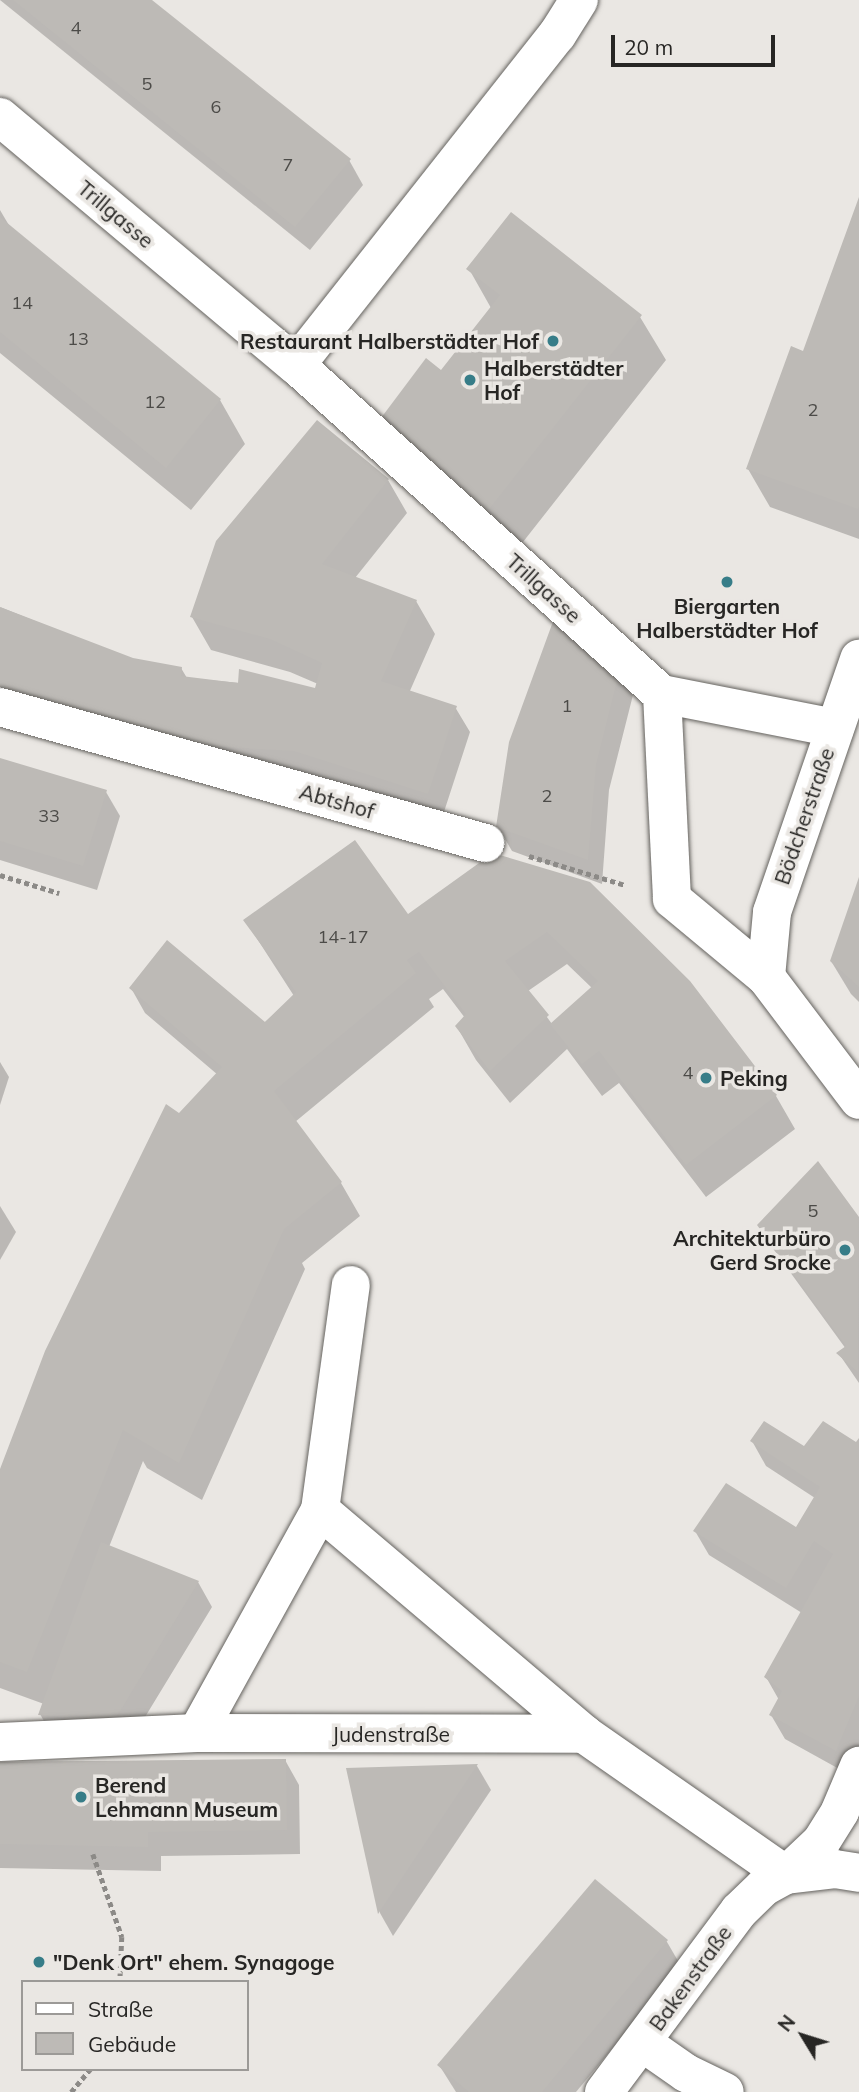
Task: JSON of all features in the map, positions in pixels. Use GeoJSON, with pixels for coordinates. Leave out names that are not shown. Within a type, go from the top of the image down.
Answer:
{"type":"FeatureCollection","features":[{"type":"Feature","properties":{"kind":"street"},"geometry":{"type":"LineString","coordinates":[[296,365],[557,35],[579,0]]}},
{"type":"Feature","properties":{"kind":"street","name":"Trillgasse"},"geometry":{"type":"LineString","coordinates":[[0,117],[296,365],[662,694]]}},
{"type":"Feature","properties":{"kind":"street","name":"Bödcherstraße"},"geometry":{"type":"LineString","coordinates":[[766,977],[772,912],[859,659]]}},
{"type":"Feature","properties":{"kind":"street"},"geometry":{"type":"LineString","coordinates":[[835,728],[662,694],[672,899],[766,977],[859,1100]]}},
{"type":"Feature","properties":{"kind":"street","name":"Abtshof"},"geometry":{"type":"LineString","coordinates":[[0,707],[485,843]]}},
{"type":"Feature","properties":{"kind":"street"},"geometry":{"type":"LineString","coordinates":[[197,1733],[320,1510],[351,1285]]}},
{"type":"Feature","properties":{"kind":"street"},"geometry":{"type":"LineString","coordinates":[[320,1510],[584,1734],[786,1875]]}},
{"type":"Feature","properties":{"kind":"street","name":"Judenstraße"},"geometry":{"type":"LineString","coordinates":[[0,1742],[197,1733],[584,1734]]}},
{"type":"Feature","properties":{"kind":"street","name":"Bakenstraße"},"geometry":{"type":"LineString","coordinates":[[604,2092],[739,1911],[764,1887],[786,1875],[821,1842],[840,1811],[859,1766]]}},
{"type":"Feature","properties":{"kind":"street","name":"Bakenstraße"},"geometry":{"type":"LineString","coordinates":[[786,1875],[835,1869],[859,1873]]}},
{"type":"Feature","properties":{"kind":"street"},"geometry":{"type":"LineString","coordinates":[[643,2043],[686,2073],[725,2092]]}},
{"type":"Feature","properties":{"kind":"path"},"geometry":{"type":"LineString","coordinates":[[485,843],[672,899]]}},
{"type":"Feature","properties":{"kind":"path"},"geometry":{"type":"LineString","coordinates":[[0,875],[59,893]]}},
{"type":"Feature","properties":{"kind":"path"},"geometry":{"type":"LineString","coordinates":[[93,1854],[122,1937],[120,1980]]}},
{"type":"Feature","properties":{"kind":"path"},"geometry":{"type":"LineString","coordinates":[[71,2092],[88,2071]]}},
{"type":"Feature","properties":{"kind":"building"},"geometry":{"type":"Polygon","coordinates":[[[13,0],[152,0],[351,159],[295,227],[13,0]]]}},
{"type":"Feature","properties":{"kind":"building"},"geometry":{"type":"Polygon","coordinates":[[[859,197],[858,509],[746,469],[791,346],[803,351],[859,197]]]}},
{"type":"Feature","properties":{"kind":"building"},"geometry":{"type":"Polygon","coordinates":[[[511,212],[642,315],[486,513],[375,426],[426,358],[441,370],[500,295],[466,269],[511,212]]]}},
{"type":"Feature","properties":{"kind":"building"},"geometry":{"type":"Polygon","coordinates":[[[0,217],[221,399],[166,468],[0,332],[0,217]]]}},
{"type":"Feature","properties":{"kind":"building"},"geometry":{"type":"Polygon","coordinates":[[[317,420],[389,479],[322,564],[417,600],[381,681],[457,706],[428,794],[294,751],[224,747],[174,738],[0,696],[0,607],[133,658],[182,667],[181,676],[238,683],[239,669],[315,688],[322,663],[270,639],[190,617],[216,541],[317,420]]]}},
{"type":"Feature","properties":{"kind":"building"},"geometry":{"type":"Polygon","coordinates":[[[555,616],[620,669],[596,765],[588,860],[496,827],[509,742],[555,616]]]}},
{"type":"Feature","properties":{"kind":"building"},"geometry":{"type":"Polygon","coordinates":[[[0,758],[107,790],[83,866],[0,841],[0,758]]]}},
{"type":"Feature","properties":{"kind":"building"},"geometry":{"type":"Polygon","coordinates":[[[355,840],[408,914],[493,853],[590,882],[690,981],[777,1095],[686,1165],[599,1051],[582,1064],[550,1024],[598,981],[547,932],[505,961],[549,1015],[490,1071],[455,1026],[466,1014],[419,952],[407,960],[416,973],[274,1091],[342,1182],[284,1229],[179,1463],[123,1430],[27,1672],[0,1662],[0,1469],[45,1351],[166,1104],[179,1113],[222,1067],[129,988],[167,940],[265,1022],[296,992],[243,920],[355,840]]]}},
{"type":"Feature","properties":{"kind":"building"},"geometry":{"type":"Polygon","coordinates":[[[859,877],[859,987],[830,961],[859,877]]]}},
{"type":"Feature","properties":{"kind":"building"},"geometry":{"type":"Polygon","coordinates":[[[818,1161],[859,1217],[858,1372],[836,1353],[846,1346],[757,1225],[818,1161]]]}},
{"type":"Feature","properties":{"kind":"building"},"geometry":{"type":"Polygon","coordinates":[[[764,1421],[804,1446],[823,1421],[856,1442],[859,1438],[859,1696],[836,1751],[769,1715],[782,1691],[764,1677],[833,1554],[814,1541],[786,1588],[693,1531],[726,1483],[796,1527],[820,1487],[750,1441],[764,1421]]]}},
{"type":"Feature","properties":{"kind":"building"},"geometry":{"type":"Polygon","coordinates":[[[101,1542],[199,1581],[114,1721],[38,1715],[101,1542]]]}},
{"type":"Feature","properties":{"kind":"building"},"geometry":{"type":"Polygon","coordinates":[[[286,1759],[287,1830],[148,1832],[148,1847],[0,1844],[0,1762],[286,1759]]]}},
{"type":"Feature","properties":{"kind":"building"},"geometry":{"type":"Polygon","coordinates":[[[478,1764],[378,1914],[346,1768],[478,1764]]]}},
{"type":"Feature","properties":{"kind":"building"},"geometry":{"type":"Polygon","coordinates":[[[595,1879],[668,1940],[542,2092],[469,2092],[437,2065],[595,1879]]]}},
{"type":"Feature","properties":{"kind":"place","name":"Restaurant Halberstädter Hof"},"geometry":{"type":"Point","coordinates":[553,341]}},
{"type":"Feature","properties":{"kind":"place","name":"Halberstädter Hof"},"geometry":{"type":"Point","coordinates":[470,380]}},
{"type":"Feature","properties":{"kind":"place","name":"Biergarten Halberstädter Hof"},"geometry":{"type":"Point","coordinates":[727,582]}},
{"type":"Feature","properties":{"kind":"place","name":"Peking"},"geometry":{"type":"Point","coordinates":[706,1078]}},
{"type":"Feature","properties":{"kind":"place","name":"Architekturbüro Gerd Srocke"},"geometry":{"type":"Point","coordinates":[845,1250]}},
{"type":"Feature","properties":{"kind":"place","name":"Berend Lehmann Museum"},"geometry":{"type":"Point","coordinates":[81,1797]}},
{"type":"Feature","properties":{"kind":"place","name":"\"Denk Ort\" ehem. Synagoge"},"geometry":{"type":"Point","coordinates":[39,1962]}}]}
